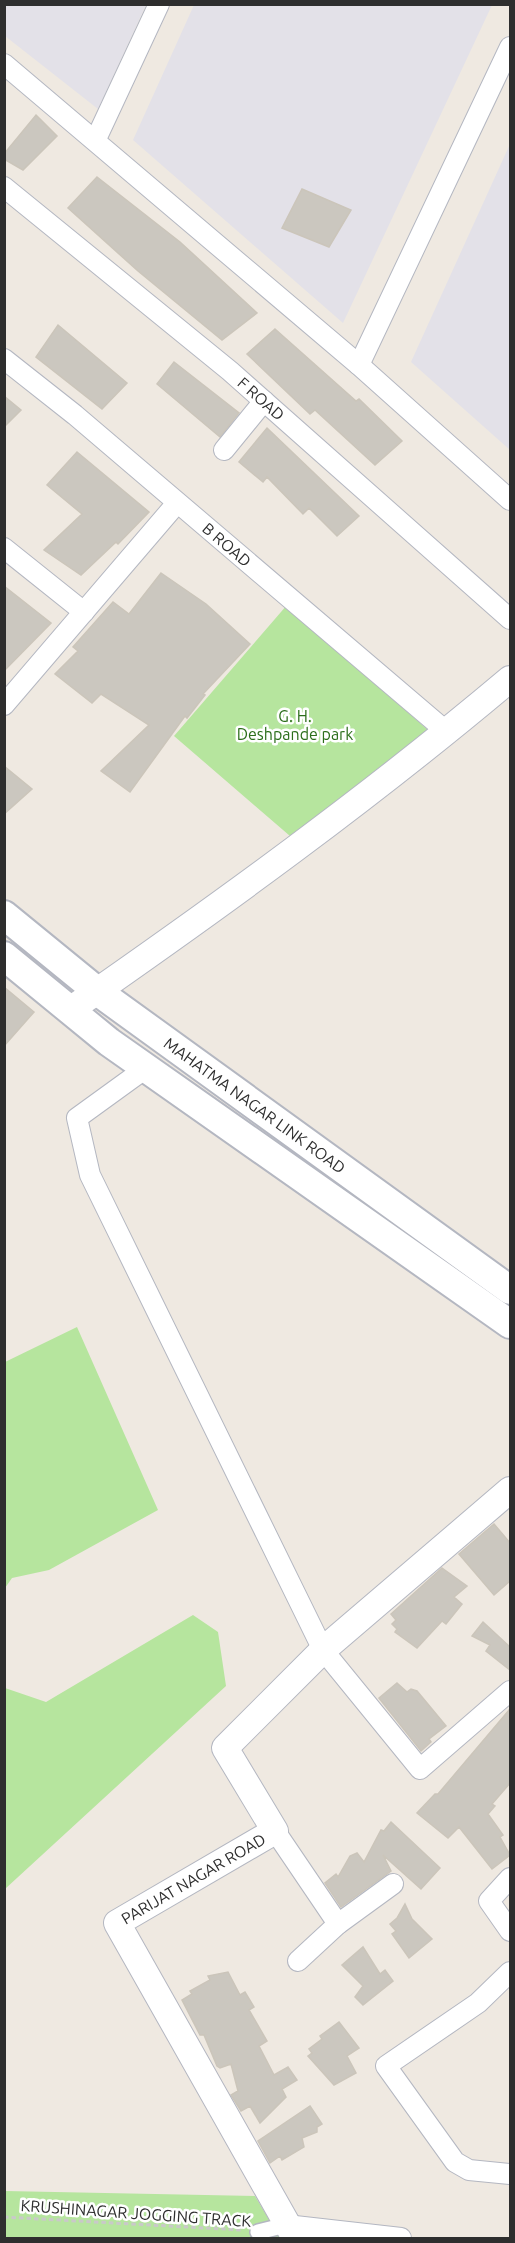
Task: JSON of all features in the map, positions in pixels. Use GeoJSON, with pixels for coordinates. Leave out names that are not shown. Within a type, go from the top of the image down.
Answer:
{"type":"FeatureCollection","features":[{"type":"Feature","properties":{"kind":"main road","name":"MAHATMA NAGAR LINK ROAD"},"geometry":{"type":"LineString","coordinates":[[4,915],[97,991],[510,1290]]}},
{"type":"Feature","properties":{"kind":"main road","name":"MAHATMA NAGAR LINK ROAD"},"geometry":{"type":"LineString","coordinates":[[4,956],[146,1068],[510,1324]]}},
{"type":"Feature","properties":{"kind":"street"},"geometry":{"type":"LineString","coordinates":[[96,139],[159,4]]}},
{"type":"Feature","properties":{"kind":"street"},"geometry":{"type":"LineString","coordinates":[[359,365],[510,47]]}},
{"type":"Feature","properties":{"kind":"street"},"geometry":{"type":"LineString","coordinates":[[4,64],[96,139],[359,365],[510,500]]}},
{"type":"Feature","properties":{"kind":"street","name":"F ROAD"},"geometry":{"type":"LineString","coordinates":[[4,187],[264,401],[510,619]]}},
{"type":"Feature","properties":{"kind":"street","name":"B ROAD"},"geometry":{"type":"LineString","coordinates":[[4,359],[75,415],[447,732]]}},
{"type":"Feature","properties":{"kind":"street"},"geometry":{"type":"LineString","coordinates":[[224,450],[264,401]]}},
{"type":"Feature","properties":{"kind":"street"},"geometry":{"type":"LineString","coordinates":[[4,705],[177,502]]}},
{"type":"Feature","properties":{"kind":"street"},"geometry":{"type":"LineString","coordinates":[[4,548],[84,612]]}},
{"type":"Feature","properties":{"kind":"street"},"geometry":{"type":"LineString","coordinates":[[70,1010],[199,921],[447,732],[510,679]]}},
{"type":"Feature","properties":{"kind":"street"},"geometry":{"type":"LineString","coordinates":[[146,1068],[77,1118],[90,1175],[323,1650],[420,1769],[510,1691]]}},
{"type":"Feature","properties":{"kind":"street","name":"PARIJAT NAGAR ROAD"},"geometry":{"type":"LineString","coordinates":[[291,2232],[117,1923],[275,1831],[225,1748],[323,1650],[509,1495]]}},
{"type":"Feature","properties":{"kind":"street"},"geometry":{"type":"LineString","coordinates":[[275,1831],[338,1924]]}},
{"type":"Feature","properties":{"kind":"street"},"geometry":{"type":"LineString","coordinates":[[510,1878],[489,1901],[510,1930]]}},
{"type":"Feature","properties":{"kind":"street"},"geometry":{"type":"LineString","coordinates":[[298,1960],[338,1924],[393,1884]]}},
{"type":"Feature","properties":{"kind":"street"},"geometry":{"type":"LineString","coordinates":[[510,1972],[478,2003],[386,2066],[455,2162],[470,2170],[510,2174]]}},
{"type":"Feature","properties":{"kind":"street"},"geometry":{"type":"LineString","coordinates":[[258,2232],[401,2238]]}},
{"type":"Feature","properties":{"kind":"path","name":"KRUSHINAGAR JOGGING TRACK"},"geometry":{"type":"LineString","coordinates":[[4,2217],[146,2223],[258,2232]]}},
{"type":"Feature","properties":{"kind":"shaded area"},"geometry":{"type":"Polygon","coordinates":[[[4,5],[146,5],[98,109],[5,36],[4,5]]]}},
{"type":"Feature","properties":{"kind":"shaded area"},"geometry":{"type":"Polygon","coordinates":[[[194,5],[492,5],[343,323],[133,140],[194,5]]]}},
{"type":"Feature","properties":{"kind":"shaded area"},"geometry":{"type":"Polygon","coordinates":[[[510,144],[510,450],[411,362],[510,144]]]}},
{"type":"Feature","properties":{"kind":"green space","name":"G. H. Deshpande park"},"geometry":{"type":"Polygon","coordinates":[[[287,605],[429,731],[290,836],[174,736],[287,605]]]}},
{"type":"Feature","properties":{"kind":"green space"},"geometry":{"type":"Polygon","coordinates":[[[77,1327],[158,1510],[49,1570],[12,1578],[5,1588],[5,1362],[77,1327]]]}},
{"type":"Feature","properties":{"kind":"green space"},"geometry":{"type":"Polygon","coordinates":[[[193,1615],[218,1632],[226,1686],[5,1889],[5,1688],[46,1702],[193,1615]]]}},
{"type":"Feature","properties":{"kind":"green space"},"geometry":{"type":"Polygon","coordinates":[[[5,2191],[255,2196],[280,2238],[5,2238],[5,2191]]]}},
{"type":"Feature","properties":{"kind":"building"},"geometry":{"type":"Polygon","coordinates":[[[36,115],[57,136],[23,170],[4,159],[4,154],[36,115]]]}},
{"type":"Feature","properties":{"kind":"building"},"geometry":{"type":"Polygon","coordinates":[[[97,177],[180,242],[257,313],[222,340],[138,271],[68,208],[97,177]]]}},
{"type":"Feature","properties":{"kind":"building"},"geometry":{"type":"Polygon","coordinates":[[[302,189],[351,210],[329,247],[282,228],[302,189]]]}},
{"type":"Feature","properties":{"kind":"building"},"geometry":{"type":"Polygon","coordinates":[[[58,325],[127,383],[102,409],[36,357],[58,325]]]}},
{"type":"Feature","properties":{"kind":"building"},"geometry":{"type":"Polygon","coordinates":[[[275,329],[356,401],[359,399],[402,441],[375,465],[315,410],[310,414],[247,354],[275,329]]]}},
{"type":"Feature","properties":{"kind":"building"},"geometry":{"type":"Polygon","coordinates":[[[174,362],[239,413],[220,437],[157,384],[174,362]]]}},
{"type":"Feature","properties":{"kind":"building"},"geometry":{"type":"Polygon","coordinates":[[[4,396],[21,410],[4,427],[4,396]]]}},
{"type":"Feature","properties":{"kind":"building"},"geometry":{"type":"Polygon","coordinates":[[[267,428],[359,516],[337,536],[309,508],[303,514],[267,477],[263,482],[239,462],[267,428]]]}},
{"type":"Feature","properties":{"kind":"building"},"geometry":{"type":"Polygon","coordinates":[[[77,452],[149,512],[118,544],[116,542],[81,575],[44,550],[82,514],[47,485],[77,452]]]}},
{"type":"Feature","properties":{"kind":"building"},"geometry":{"type":"Polygon","coordinates":[[[161,573],[206,604],[250,644],[203,694],[205,695],[187,718],[185,716],[130,792],[101,771],[149,725],[101,694],[92,703],[55,674],[78,651],[73,647],[113,602],[129,614],[161,573]]]}},
{"type":"Feature","properties":{"kind":"building"},"geometry":{"type":"Polygon","coordinates":[[[4,586],[51,623],[4,671],[4,586]]]}},
{"type":"Feature","properties":{"kind":"building"},"geometry":{"type":"Polygon","coordinates":[[[4,766],[32,789],[4,814],[4,766]]]}},
{"type":"Feature","properties":{"kind":"building"},"geometry":{"type":"Polygon","coordinates":[[[4,987],[34,1012],[4,1046],[4,987]]]}},
{"type":"Feature","properties":{"kind":"building"},"geometry":{"type":"Polygon","coordinates":[[[494,1524],[510,1543],[510,1581],[494,1595],[459,1554],[494,1524]]]}},
{"type":"Feature","properties":{"kind":"building"},"geometry":{"type":"Polygon","coordinates":[[[442,1568],[467,1586],[454,1597],[462,1604],[446,1624],[442,1621],[417,1648],[395,1632],[397,1629],[392,1624],[396,1620],[391,1614],[442,1568]]]}},
{"type":"Feature","properties":{"kind":"building"},"geometry":{"type":"Polygon","coordinates":[[[483,1622],[510,1647],[510,1670],[486,1651],[490,1645],[472,1636],[483,1622]]]}},
{"type":"Feature","properties":{"kind":"building"},"geometry":{"type":"Polygon","coordinates":[[[397,1683],[407,1692],[411,1689],[417,1691],[446,1726],[429,1739],[431,1742],[421,1751],[379,1698],[397,1683]]]}},
{"type":"Feature","properties":{"kind":"building"},"geometry":{"type":"Polygon","coordinates":[[[510,1709],[510,1783],[492,1804],[495,1806],[488,1814],[503,1835],[500,1837],[510,1855],[492,1869],[459,1827],[448,1838],[417,1813],[435,1794],[438,1794],[510,1709]]]}},
{"type":"Feature","properties":{"kind":"building"},"geometry":{"type":"Polygon","coordinates":[[[391,1822],[440,1868],[421,1889],[383,1855],[391,1871],[341,1907],[325,1883],[336,1874],[338,1877],[350,1856],[357,1853],[364,1862],[381,1830],[384,1831],[391,1822]]]}},
{"type":"Feature","properties":{"kind":"building"},"geometry":{"type":"Polygon","coordinates":[[[405,1904],[412,1919],[432,1939],[409,1958],[392,1934],[396,1931],[390,1924],[397,1918],[405,1904]]]}},
{"type":"Feature","properties":{"kind":"building"},"geometry":{"type":"Polygon","coordinates":[[[363,1947],[380,1974],[385,1970],[393,1981],[363,2005],[355,1997],[363,1986],[342,1965],[363,1947]]]}},
{"type":"Feature","properties":{"kind":"building"},"geometry":{"type":"Polygon","coordinates":[[[228,1972],[240,1995],[245,1992],[254,2007],[249,2010],[267,2041],[259,2046],[274,2075],[288,2067],[297,2080],[282,2089],[286,2097],[260,2123],[250,2106],[241,2111],[231,2095],[238,2091],[231,2064],[220,2068],[217,2066],[204,2035],[200,2035],[182,2000],[192,1994],[190,1991],[210,1980],[208,1976],[228,1972]]]}},
{"type":"Feature","properties":{"kind":"building"},"geometry":{"type":"Polygon","coordinates":[[[339,2022],[359,2048],[347,2056],[356,2073],[334,2085],[308,2056],[312,2053],[309,2049],[322,2039],[320,2036],[339,2022]]]}},
{"type":"Feature","properties":{"kind":"building"},"geometry":{"type":"Polygon","coordinates":[[[310,2106],[322,2124],[317,2127],[317,2132],[302,2138],[304,2147],[282,2160],[280,2156],[270,2163],[258,2141],[310,2106]]]}}]}
